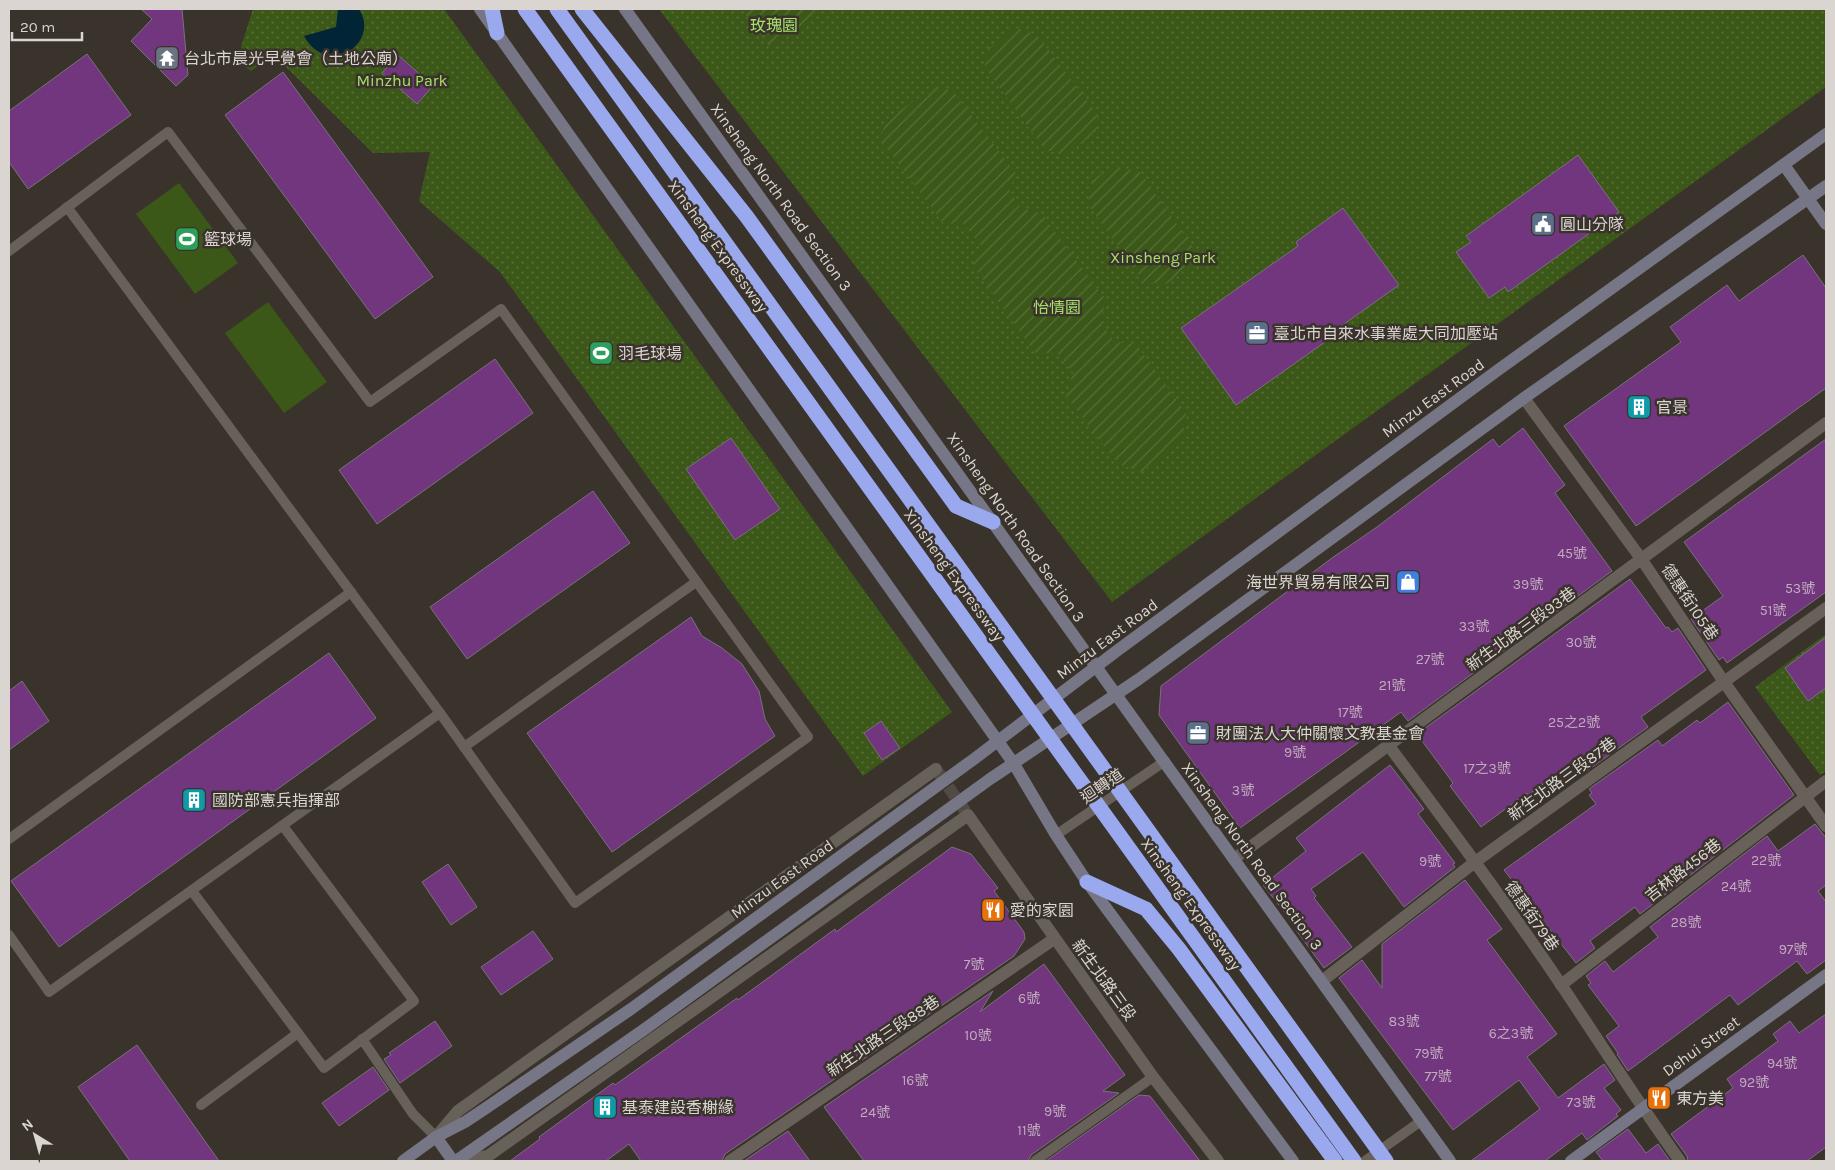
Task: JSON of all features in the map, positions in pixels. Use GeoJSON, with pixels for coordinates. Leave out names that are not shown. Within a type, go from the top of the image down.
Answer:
{"type":"FeatureCollection","features":[{"type":"Feature","properties":{"kind":"highway"},"geometry":{"type":"LineString","coordinates":[[492,9],[497,33]]}},
{"type":"Feature","properties":{"kind":"highway","name":"Xinsheng Expressway"},"geometry":{"type":"LineString","coordinates":[[525,9],[1354,1161]]}},
{"type":"Feature","properties":{"kind":"highway","name":"Xinsheng Expressway"},"geometry":{"type":"LineString","coordinates":[[558,9],[1386,1161]]}},
{"type":"Feature","properties":{"kind":"highway"},"geometry":{"type":"LineString","coordinates":[[582,9],[747,217],[956,506],[993,522]]}},
{"type":"Feature","properties":{"kind":"highway"},"geometry":{"type":"LineString","coordinates":[[1087,882],[1146,909],[1179,949],[1335,1161]]}},
{"type":"Feature","properties":{"kind":"street"},"geometry":{"type":"LineString","coordinates":[[480,9],[1014,764],[1056,835],[1087,882],[1293,1161]]}},
{"type":"Feature","properties":{"kind":"street","name":"Xinsheng North Road Section 3"},"geometry":{"type":"LineString","coordinates":[[625,9],[1450,1161]]}},
{"type":"Feature","properties":{"kind":"street","name":"Minzu East Road"},"geometry":{"type":"LineString","coordinates":[[402,1161],[436,1137],[465,1122],[631,1009],[998,741],[1498,370],[1826,134]]}},
{"type":"Feature","properties":{"kind":"street"},"geometry":{"type":"LineString","coordinates":[[1784,165],[1826,224]]}},
{"type":"Feature","properties":{"kind":"street"},"geometry":{"type":"LineString","coordinates":[[936,769],[458,1111],[436,1137],[455,1161],[642,1031],[990,780],[1116,695],[1524,398],[1826,186]]}},
{"type":"Feature","properties":{"kind":"street","name":"德惠街105巷"},"geometry":{"type":"LineString","coordinates":[[1524,398],[1642,560],[1724,682],[1826,826]]}},
{"type":"Feature","properties":{"kind":"street","name":"新生北路三段93巷"},"geometry":{"type":"LineString","coordinates":[[1234,859],[1826,423]]}},
{"type":"Feature","properties":{"kind":"street","name":"新生北路三段87巷"},"geometry":{"type":"LineString","coordinates":[[1322,981],[1475,862],[1826,608]]}},
{"type":"Feature","properties":{"kind":"street","name":"德惠街79巷"},"geometry":{"type":"LineString","coordinates":[[1389,746],[1475,862],[1561,985],[1642,1109],[1680,1161]]}},
{"type":"Feature","properties":{"kind":"street","name":"吉林路456巷"},"geometry":{"type":"LineString","coordinates":[[1561,985],[1826,781]]}},
{"type":"Feature","properties":{"kind":"street","name":"新生北路三段"},"geometry":{"type":"LineString","coordinates":[[461,1161],[488,1156],[968,815],[1153,1077],[1218,1161]]}},
{"type":"Feature","properties":{"kind":"street","name":"新生北路三段88巷"},"geometry":{"type":"LineString","coordinates":[[730,1161],[1054,939]]}},
{"type":"Feature","properties":{"kind":"street","name":"Dehui Street"},"geometry":{"type":"LineString","coordinates":[[1571,1161],[1826,975]]}},
{"type":"Feature","properties":{"kind":"lane"},"geometry":{"type":"LineString","coordinates":[[9,251],[67,207],[168,132],[370,402],[501,309],[808,738],[575,903],[440,713],[67,207]]}},
{"type":"Feature","properties":{"kind":"lane"},"geometry":{"type":"LineString","coordinates":[[464,747],[696,582]]}},
{"type":"Feature","properties":{"kind":"lane"},"geometry":{"type":"LineString","coordinates":[[9,839],[351,592]]}},
{"type":"Feature","properties":{"kind":"lane"},"geometry":{"type":"LineString","coordinates":[[9,935],[50,992],[440,713]]}},
{"type":"Feature","properties":{"kind":"lane","name":"迴轉道"},"geometry":{"type":"LineString","coordinates":[[1056,835],[1165,761]]}},
{"type":"Feature","properties":{"kind":"lane"},"geometry":{"type":"LineString","coordinates":[[192,891],[324,1068],[414,1001],[283,826]]}},
{"type":"Feature","properties":{"kind":"lane"},"geometry":{"type":"LineString","coordinates":[[201,1105],[298,1033]]}},
{"type":"Feature","properties":{"kind":"lane"},"geometry":{"type":"LineString","coordinates":[[362,1040],[414,1114],[436,1137]]}},
{"type":"Feature","properties":{"kind":"lane"},"geometry":{"type":"LineString","coordinates":[[1035,1161],[1153,1077]]}},
{"type":"Feature","properties":{"kind":"lane"},"geometry":{"type":"LineString","coordinates":[[1366,1161],[1421,1121]]}},
{"type":"Feature","properties":{"kind":"green space","name":"Minzhu Park"},"geometry":{"type":"Polygon","coordinates":[[[253,9],[444,9],[952,712],[863,776],[500,272],[419,201],[430,152],[373,153],[274,55],[251,71],[237,60],[253,9]]]}},
{"type":"Feature","properties":{"kind":"green space","name":"Xinsheng Park"},"geometry":{"type":"Polygon","coordinates":[[[659,9],[1826,9],[1826,87],[1112,602],[659,9]]]}},
{"type":"Feature","properties":{"kind":"green space","name":"玫瑰園"},"geometry":{"type":"Polygon","coordinates":[[[742,9],[815,9],[816,15],[770,48],[742,9]]]}},
{"type":"Feature","properties":{"kind":"green space"},"geometry":{"type":"Polygon","coordinates":[[[1016,28],[1037,35],[1098,115],[1096,133],[1064,155],[1045,150],[985,67],[988,49],[1016,28]]]}},
{"type":"Feature","properties":{"kind":"green space","name":"怡情園"},"geometry":{"type":"Polygon","coordinates":[[[936,87],[953,91],[1016,174],[1009,190],[1021,209],[1041,213],[1106,300],[1100,322],[1115,342],[1136,344],[1186,413],[1182,442],[1142,472],[1118,464],[1066,396],[1073,372],[1057,353],[1035,353],[973,266],[981,246],[964,224],[943,223],[880,139],[887,119],[936,87]]]}},
{"type":"Feature","properties":{"kind":"green space"},"geometry":{"type":"Polygon","coordinates":[[[1113,166],[1140,172],[1195,250],[1188,268],[1166,284],[1144,282],[1088,204],[1093,180],[1113,166]]]}},
{"type":"Feature","properties":{"kind":"green space","name":"籃球場"},"geometry":{"type":"Polygon","coordinates":[[[179,183],[238,263],[195,294],[136,214],[179,183]]]}},
{"type":"Feature","properties":{"kind":"green space"},"geometry":{"type":"Polygon","coordinates":[[[268,302],[327,382],[284,413],[225,333],[268,302]]]}},
{"type":"Feature","properties":{"kind":"green space"},"geometry":{"type":"Polygon","coordinates":[[[1826,634],[1826,771],[1820,775],[1755,687],[1826,634]]]}},
{"type":"Feature","properties":{"kind":"water"},"geometry":{"type":"Polygon","coordinates":[[[338,9],[359,9],[364,22],[363,34],[358,44],[349,51],[338,55],[326,55],[314,49],[304,36],[336,27],[338,9]]]}},
{"type":"Feature","properties":{"kind":"building","name":"台北市晨光早覺會（土地公廟）"},"geometry":{"type":"Polygon","coordinates":[[[141,9],[182,9],[188,75],[176,86],[131,41],[152,19],[141,9]]]}},
{"type":"Feature","properties":{"kind":"building"},"geometry":{"type":"Polygon","coordinates":[[[87,54],[131,115],[28,189],[9,162],[9,111],[87,54]]]}},
{"type":"Feature","properties":{"kind":"building"},"geometry":{"type":"Polygon","coordinates":[[[398,55],[433,86],[417,104],[382,73],[398,55]]]}},
{"type":"Feature","properties":{"kind":"building"},"geometry":{"type":"Polygon","coordinates":[[[283,72],[433,277],[375,319],[225,115],[283,72]]]}},
{"type":"Feature","properties":{"kind":"building","name":"圓山分隊"},"geometry":{"type":"Polygon","coordinates":[[[1578,155],[1619,212],[1508,292],[1505,287],[1489,298],[1456,252],[1471,242],[1466,236],[1578,155]]]}},
{"type":"Feature","properties":{"kind":"building"},"geometry":{"type":"Polygon","coordinates":[[[1343,208],[1399,285],[1330,334],[1332,337],[1236,405],[1181,328],[1298,246],[1296,242],[1343,208]]]}},
{"type":"Feature","properties":{"kind":"building"},"geometry":{"type":"Polygon","coordinates":[[[1803,255],[1826,288],[1826,388],[1636,526],[1564,426],[1681,342],[1670,327],[1727,285],[1739,301],[1803,255]]]}},
{"type":"Feature","properties":{"kind":"building"},"geometry":{"type":"Polygon","coordinates":[[[495,359],[533,413],[377,524],[339,470],[495,359]]]}},
{"type":"Feature","properties":{"kind":"building"},"geometry":{"type":"Polygon","coordinates":[[[1523,428],[1565,485],[1555,493],[1612,571],[1408,721],[1401,712],[1240,828],[1159,715],[1161,686],[1493,439],[1499,447],[1523,428]]]}},
{"type":"Feature","properties":{"kind":"building"},"geometry":{"type":"Polygon","coordinates":[[[731,438],[780,509],[735,540],[686,469],[731,438]]]}},
{"type":"Feature","properties":{"kind":"building"},"geometry":{"type":"Polygon","coordinates":[[[1826,439],[1826,592],[1727,663],[1723,657],[1719,660],[1691,619],[1723,596],[1684,542],[1826,439]]]}},
{"type":"Feature","properties":{"kind":"building"},"geometry":{"type":"Polygon","coordinates":[[[593,491],[630,543],[467,659],[430,607],[593,491]]]}},
{"type":"Feature","properties":{"kind":"building"},"geometry":{"type":"Polygon","coordinates":[[[1630,579],[1666,628],[1668,627],[1672,632],[1678,628],[1706,670],[1641,717],[1648,727],[1580,776],[1571,764],[1481,827],[1450,786],[1453,783],[1417,734],[1630,579]]]}},
{"type":"Feature","properties":{"kind":"building"},"geometry":{"type":"Polygon","coordinates":[[[691,617],[702,636],[722,648],[742,664],[759,691],[765,719],[775,736],[612,852],[527,733],[691,617]]]}},
{"type":"Feature","properties":{"kind":"building"},"geometry":{"type":"Polygon","coordinates":[[[1826,637],[1826,688],[1808,701],[1785,668],[1826,637]]]}},
{"type":"Feature","properties":{"kind":"building","name":"國防部憲兵指揮部"},"geometry":{"type":"Polygon","coordinates":[[[329,653],[376,718],[59,947],[11,881],[329,653]]]}},
{"type":"Feature","properties":{"kind":"building"},"geometry":{"type":"Polygon","coordinates":[[[22,681],[49,721],[9,750],[9,691],[22,681]]]}},
{"type":"Feature","properties":{"kind":"building"},"geometry":{"type":"Polygon","coordinates":[[[1728,702],[1794,795],[1640,914],[1635,907],[1590,941],[1595,948],[1576,963],[1504,870],[1596,804],[1589,795],[1592,793],[1589,789],[1658,740],[1662,746],[1697,720],[1700,723],[1728,702]]]}},
{"type":"Feature","properties":{"kind":"building"},"geometry":{"type":"Polygon","coordinates":[[[881,721],[900,748],[882,760],[864,733],[881,721]]]}},
{"type":"Feature","properties":{"kind":"building"},"geometry":{"type":"Polygon","coordinates":[[[1390,765],[1424,809],[1418,814],[1455,863],[1453,864],[1455,867],[1404,907],[1363,852],[1311,889],[1316,896],[1314,898],[1352,947],[1324,968],[1296,930],[1298,929],[1263,885],[1306,851],[1296,838],[1390,765]]]}},
{"type":"Feature","properties":{"kind":"building"},"geometry":{"type":"Polygon","coordinates":[[[1815,824],[1826,838],[1826,885],[1818,891],[1826,902],[1826,960],[1807,974],[1797,961],[1738,1005],[1730,995],[1628,1071],[1606,1036],[1619,1026],[1588,985],[1591,983],[1586,976],[1605,961],[1613,972],[1658,937],[1650,927],[1767,836],[1778,851],[1815,824]]]}},
{"type":"Feature","properties":{"kind":"building"},"geometry":{"type":"Polygon","coordinates":[[[952,847],[971,854],[998,888],[994,891],[1024,932],[1025,939],[1014,956],[725,1154],[722,1161],[641,1161],[629,1144],[606,1161],[510,1161],[540,1139],[539,1137],[613,1083],[615,1085],[737,998],[738,1000],[835,929],[836,932],[952,847]]]}},
{"type":"Feature","properties":{"kind":"building"},"geometry":{"type":"Polygon","coordinates":[[[448,864],[477,907],[451,925],[422,882],[448,864]]]}},
{"type":"Feature","properties":{"kind":"building"},"geometry":{"type":"Polygon","coordinates":[[[1465,880],[1502,929],[1487,940],[1557,1034],[1527,1057],[1558,1098],[1604,1064],[1615,1080],[1604,1088],[1621,1110],[1616,1114],[1618,1116],[1587,1140],[1582,1133],[1545,1161],[1471,1161],[1540,1109],[1519,1080],[1453,1130],[1339,978],[1362,960],[1382,988],[1382,944],[1465,880]]]}},
{"type":"Feature","properties":{"kind":"building"},"geometry":{"type":"Polygon","coordinates":[[[533,931],[553,959],[501,995],[481,967],[533,931]]]}},
{"type":"Feature","properties":{"kind":"building"},"geometry":{"type":"Polygon","coordinates":[[[1044,964],[1125,1075],[1103,1091],[1119,1093],[1031,1155],[1028,1161],[864,1161],[824,1107],[993,991],[980,1012],[1044,964]]]}},
{"type":"Feature","properties":{"kind":"building"},"geometry":{"type":"Polygon","coordinates":[[[1826,1014],[1826,1147],[1807,1161],[1688,1161],[1687,1156],[1671,1134],[1733,1088],[1727,1079],[1778,1041],[1773,1034],[1790,1021],[1799,1033],[1826,1014]]]}},
{"type":"Feature","properties":{"kind":"building"},"geometry":{"type":"Polygon","coordinates":[[[435,1021],[452,1046],[400,1083],[384,1059],[391,1055],[389,1053],[435,1021]]]}},
{"type":"Feature","properties":{"kind":"building"},"geometry":{"type":"Polygon","coordinates":[[[137,1045],[219,1161],[130,1161],[78,1087],[137,1045]]]}},
{"type":"Feature","properties":{"kind":"building"},"geometry":{"type":"Polygon","coordinates":[[[373,1067],[389,1090],[339,1126],[322,1103],[373,1067]]]}},
{"type":"Feature","properties":{"kind":"building"},"geometry":{"type":"Polygon","coordinates":[[[1139,1095],[1150,1096],[1200,1161],[1046,1161],[1139,1095]]]}},
{"type":"Feature","properties":{"kind":"building"},"geometry":{"type":"Polygon","coordinates":[[[1628,1129],[1646,1153],[1658,1144],[1670,1161],[1603,1161],[1596,1152],[1628,1129]]]}},
{"type":"Feature","properties":{"kind":"building"},"geometry":{"type":"Polygon","coordinates":[[[788,1131],[810,1161],[744,1161],[788,1131]]]}},
{"type":"Feature","properties":{"kind":"tunnel"},"geometry":{"type":"LineString","coordinates":[[938,772],[968,815]]}},
{"type":"Feature","properties":{"kind":"place","name":"台北市晨光早覺會（土地公廟）"},"geometry":{"type":"Point","coordinates":[167,58]}},
{"type":"Feature","properties":{"kind":"place","name":"圓山分隊"},"geometry":{"type":"Point","coordinates":[1543,224]}},
{"type":"Feature","properties":{"kind":"place","name":"籃球場"},"geometry":{"type":"Point","coordinates":[187,239]}},
{"type":"Feature","properties":{"kind":"place","name":"臺北市自來水事業處大同加壓站"},"geometry":{"type":"Point","coordinates":[1257,333]}},
{"type":"Feature","properties":{"kind":"place","name":"羽毛球場"},"geometry":{"type":"Point","coordinates":[601,353]}},
{"type":"Feature","properties":{"kind":"place","name":"官景"},"geometry":{"type":"Point","coordinates":[1639,407]}},
{"type":"Feature","properties":{"kind":"place","name":"海世界貿易有限公司"},"geometry":{"type":"Point","coordinates":[1408,582]}},
{"type":"Feature","properties":{"kind":"place","name":"財團法人大仲關懷文教基金會"},"geometry":{"type":"Point","coordinates":[1198,733]}},
{"type":"Feature","properties":{"kind":"place","name":"國防部憲兵指揮部"},"geometry":{"type":"Point","coordinates":[194,800]}},
{"type":"Feature","properties":{"kind":"place","name":"愛的家園"},"geometry":{"type":"Point","coordinates":[993,910]}},
{"type":"Feature","properties":{"kind":"place","name":"東方美"},"geometry":{"type":"Point","coordinates":[1659,1098]}},
{"type":"Feature","properties":{"kind":"place","name":"基泰建設香榭緣"},"geometry":{"type":"Point","coordinates":[605,1107]}}]}
